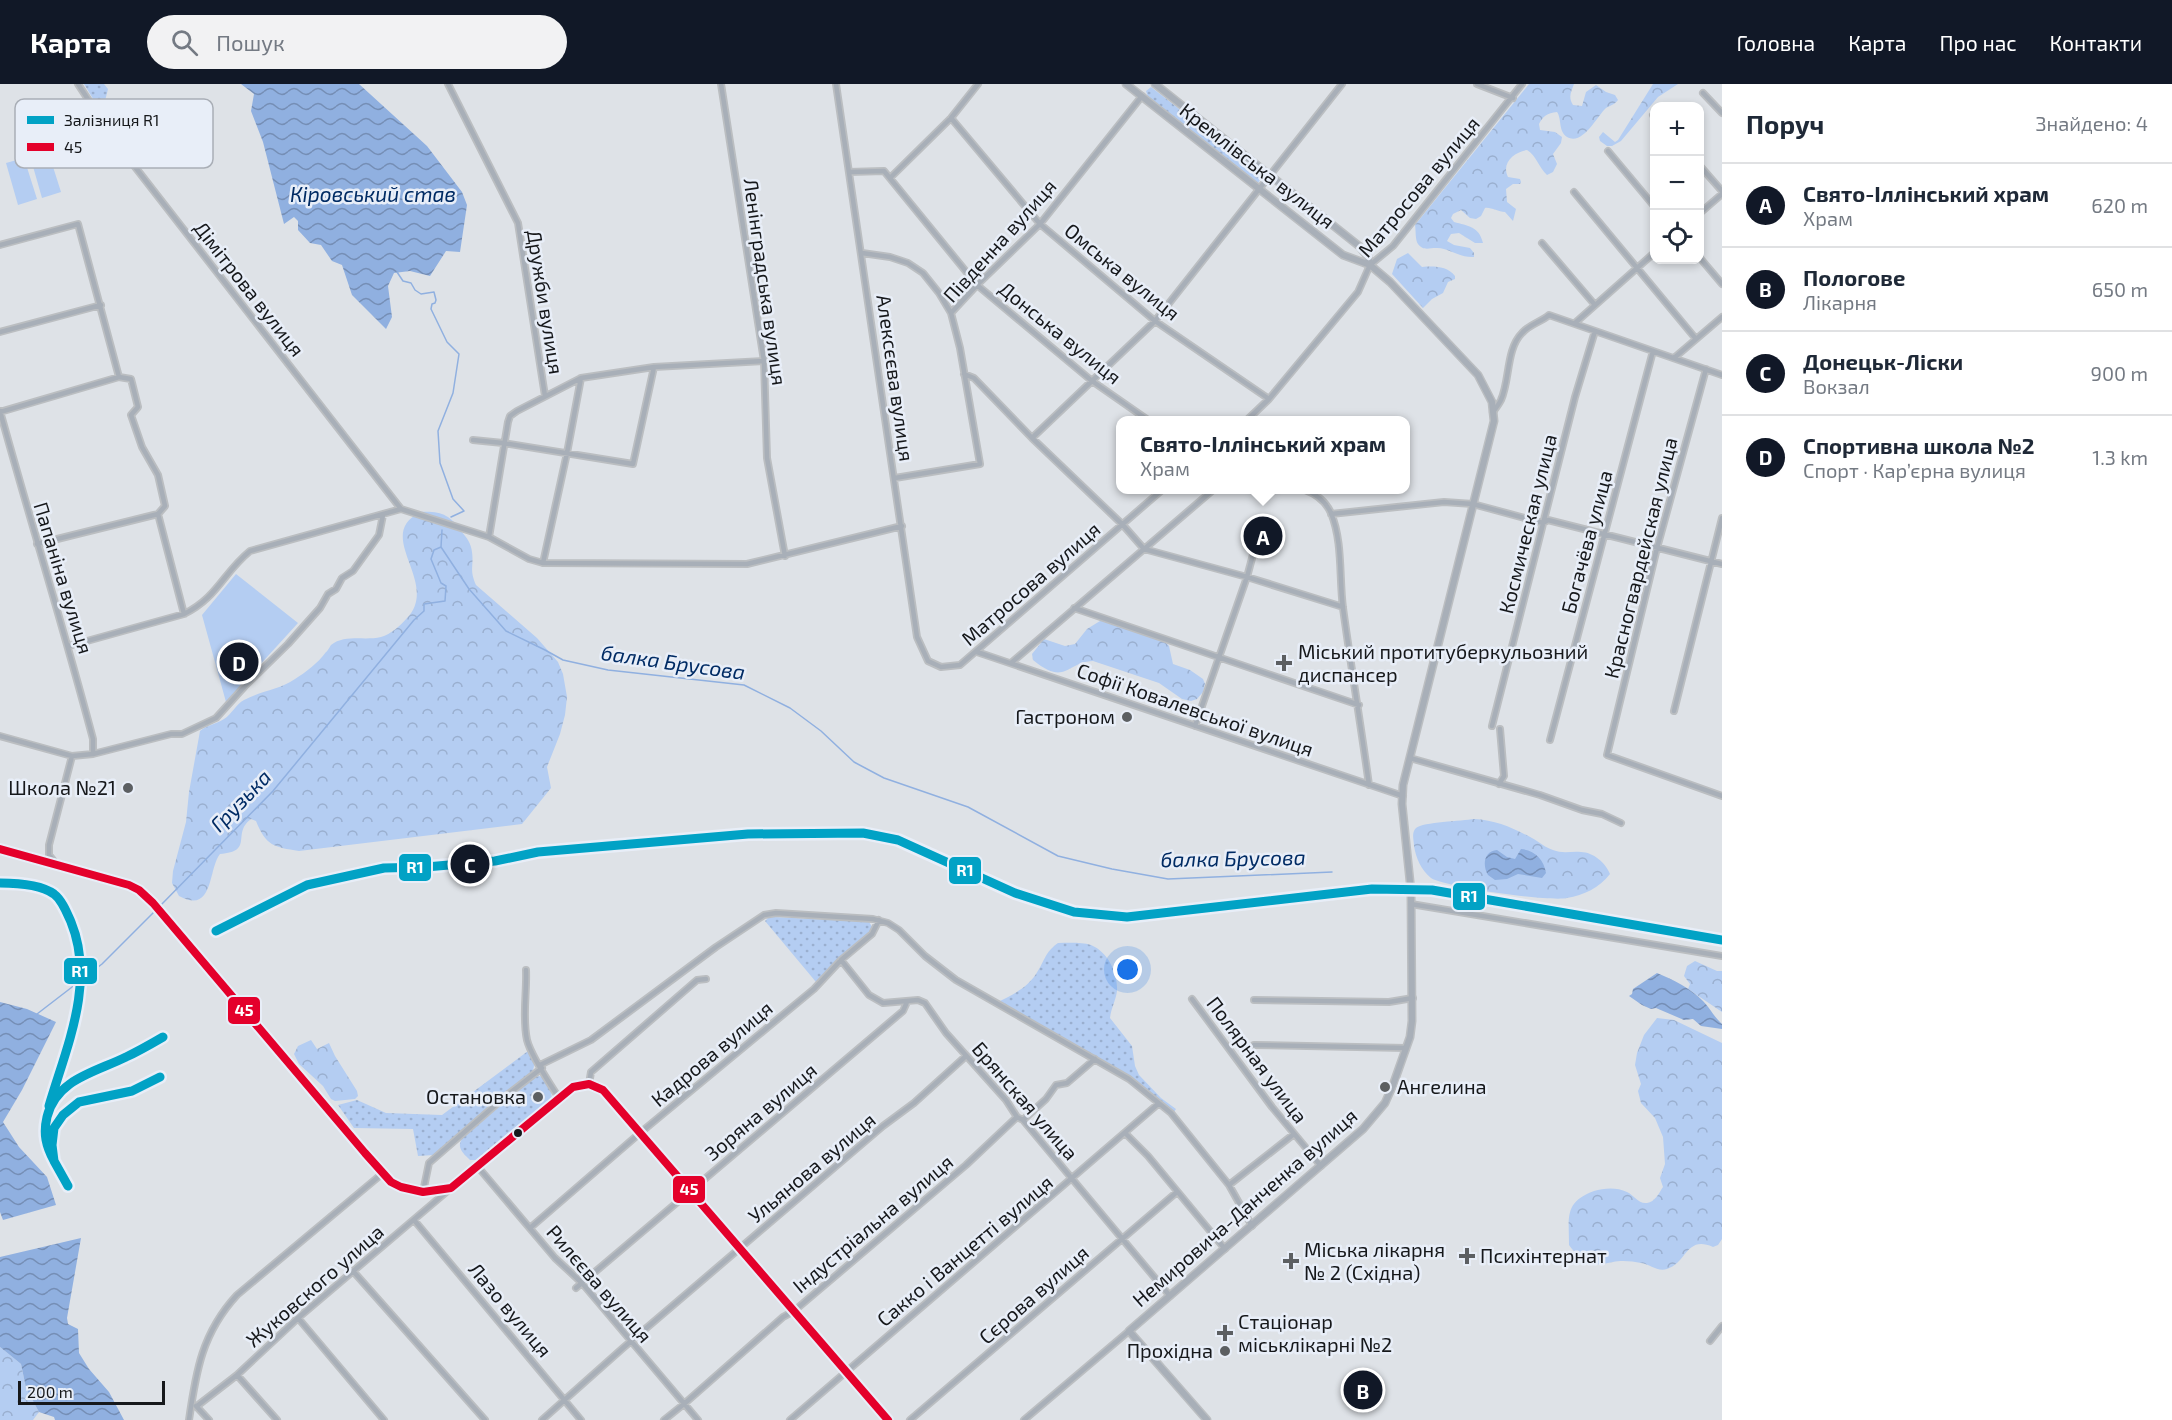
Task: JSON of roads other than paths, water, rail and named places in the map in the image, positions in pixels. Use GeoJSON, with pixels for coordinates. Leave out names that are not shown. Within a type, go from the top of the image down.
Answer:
{"type":"FeatureCollection","features":[{"type":"Feature","properties":{"kind":"street","name":"Дімітрова вулиця"},"geometry":{"type":"LineString","coordinates":[[78,84],[88,99]]}},
{"type":"Feature","properties":{"kind":"street","name":"Дружби вулиця"},"geometry":{"type":"LineString","coordinates":[[448,84],[518,223],[545,396]]}},
{"type":"Feature","properties":{"kind":"street","name":"Ленінградська вулиця"},"geometry":{"type":"LineString","coordinates":[[721,84],[764,361],[767,458],[785,556]]}},
{"type":"Feature","properties":{"kind":"street","name":"Алексєєва вулиця"},"geometry":{"type":"LineString","coordinates":[[836,84],[917,637],[928,661],[941,667]]}},
{"type":"Feature","properties":{"kind":"street"},"geometry":{"type":"LineString","coordinates":[[849,172],[884,171],[890,178],[951,118],[978,84]]}},
{"type":"Feature","properties":{"kind":"street","name":"Кремлівська вулиця"},"geometry":{"type":"LineString","coordinates":[[1126,84],[1343,255],[1371,265]]}},
{"type":"Feature","properties":{"kind":"street","name":"Кремлівська вулиця"},"geometry":{"type":"LineString","coordinates":[[1155,84],[1364,251],[1371,265],[1478,375],[1492,402],[1494,421]]}},
{"type":"Feature","properties":{"kind":"street"},"geometry":{"type":"LineString","coordinates":[[1032,438],[1155,321],[1342,84]]}},
{"type":"Feature","properties":{"kind":"street"},"geometry":{"type":"LineString","coordinates":[[1477,84],[1513,99]]}},
{"type":"Feature","properties":{"kind":"street","name":"Матросова вулиця"},"geometry":{"type":"LineString","coordinates":[[1251,416],[1269,399],[1358,292],[1371,265],[1393,246],[1513,99],[1522,84]]}},
{"type":"Feature","properties":{"kind":"street"},"geometry":{"type":"LineString","coordinates":[[1703,93],[1722,113]]}},
{"type":"Feature","properties":{"kind":"street","name":"Південна вулиця"},"geometry":{"type":"LineString","coordinates":[[895,478],[980,464],[951,313],[1040,224],[1142,96]]}},
{"type":"Feature","properties":{"kind":"street","name":"Омська вулиця"},"geometry":{"type":"LineString","coordinates":[[951,118],[1040,224],[1155,321],[1269,399]]}},
{"type":"Feature","properties":{"kind":"street"},"geometry":{"type":"LineString","coordinates":[[1608,152],[1650,201]]}},
{"type":"Feature","properties":{"kind":"street","name":"Дімітрова вулиця"},"geometry":{"type":"LineString","coordinates":[[136,168],[401,509]]}},
{"type":"Feature","properties":{"kind":"street"},"geometry":{"type":"LineString","coordinates":[[1703,210],[1722,192],[1704,171]]}},
{"type":"Feature","properties":{"kind":"street","name":"Донська вулиця"},"geometry":{"type":"LineString","coordinates":[[890,178],[977,285],[1092,381],[1142,416]]}},
{"type":"Feature","properties":{"kind":"street"},"geometry":{"type":"LineString","coordinates":[[1574,192],[1696,339]]}},
{"type":"Feature","properties":{"kind":"street"},"geometry":{"type":"LineString","coordinates":[[0,245],[78,224],[119,377]]}},
{"type":"Feature","properties":{"kind":"street"},"geometry":{"type":"LineString","coordinates":[[1542,243],[1595,305]]}},
{"type":"Feature","properties":{"kind":"street"},"geometry":{"type":"LineString","coordinates":[[862,254],[890,257],[908,263],[923,273],[951,313]]}},
{"type":"Feature","properties":{"kind":"street"},"geometry":{"type":"LineString","coordinates":[[1575,323],[1650,257]]}},
{"type":"Feature","properties":{"kind":"street"},"geometry":{"type":"LineString","coordinates":[[1704,263],[1722,284]]}},
{"type":"Feature","properties":{"kind":"street"},"geometry":{"type":"LineString","coordinates":[[0,332],[101,305]]}},
{"type":"Feature","properties":{"kind":"street"},"geometry":{"type":"LineString","coordinates":[[1493,412],[1501,401],[1520,334],[1549,315],[1722,375]]}},
{"type":"Feature","properties":{"kind":"street"},"geometry":{"type":"LineString","coordinates":[[1674,358],[1722,317]]}},
{"type":"Feature","properties":{"kind":"street","name":"Космическая улица"},"geometry":{"type":"LineString","coordinates":[[1492,726],[1575,397],[1595,330]]}},
{"type":"Feature","properties":{"kind":"street","name":"Богачёва улица"},"geometry":{"type":"LineString","coordinates":[[1550,740],[1653,351]]}},
{"type":"Feature","properties":{"kind":"street"},"geometry":{"type":"LineString","coordinates":[[489,537],[504,443],[510,416],[517,411],[581,378],[654,368],[764,361]]}},
{"type":"Feature","properties":{"kind":"street"},"geometry":{"type":"LineString","coordinates":[[473,440],[633,464],[654,368]]}},
{"type":"Feature","properties":{"kind":"street","name":"Красногвардейская улица"},"geometry":{"type":"LineString","coordinates":[[1706,369],[1657,548],[1607,755],[1722,796]]}},
{"type":"Feature","properties":{"kind":"street"},"geometry":{"type":"LineString","coordinates":[[964,374],[974,378],[1032,438],[1123,525],[1144,549],[1247,577],[1343,607]]}},
{"type":"Feature","properties":{"kind":"street"},"geometry":{"type":"LineString","coordinates":[[0,411],[119,377],[131,379],[138,406],[131,415],[142,447],[158,475],[165,506],[158,514],[37,544]]}},
{"type":"Feature","properties":{"kind":"street"},"geometry":{"type":"LineString","coordinates":[[543,563],[581,378]]}},
{"type":"Feature","properties":{"kind":"street","name":"Папаніна вулиця"},"geometry":{"type":"LineString","coordinates":[[0,411],[37,544],[69,646],[93,739],[93,754]]}},
{"type":"Feature","properties":{"kind":"street","name":"Немировича-Данченка вулиця"},"geometry":{"type":"LineString","coordinates":[[1024,1420],[1322,1166],[1363,1129],[1385,1102],[1410,1037],[1413,999],[1411,904],[1403,796],[1410,758],[1494,421]]}},
{"type":"Feature","properties":{"kind":"street","name":"Матросова вулиця"},"geometry":{"type":"LineString","coordinates":[[941,667],[960,665],[977,652],[1157,494]]}},
{"type":"Feature","properties":{"kind":"street"},"geometry":{"type":"LineString","coordinates":[[1011,663],[1207,494]]}},
{"type":"Feature","properties":{"kind":"street"},"geometry":{"type":"LineString","coordinates":[[1316,494],[1331,513],[1337,541],[1343,607],[1369,785]]}},
{"type":"Feature","properties":{"kind":"street"},"geometry":{"type":"LineString","coordinates":[[1331,513],[1444,502],[1473,504],[1543,523],[1548,520],[1722,564]]}},
{"type":"Feature","properties":{"kind":"street"},"geometry":{"type":"LineString","coordinates":[[69,646],[184,614],[207,600],[249,551],[401,509],[489,537],[529,559],[543,563],[747,564],[902,526]]}},
{"type":"Feature","properties":{"kind":"street"},"geometry":{"type":"LineString","coordinates":[[158,514],[184,614]]}},
{"type":"Feature","properties":{"kind":"street"},"geometry":{"type":"LineString","coordinates":[[0,736],[72,756],[93,754],[171,734],[182,734],[216,718],[288,644],[320,608],[328,594],[336,589],[342,578],[353,571],[379,535],[383,515]]}},
{"type":"Feature","properties":{"kind":"street"},"geometry":{"type":"LineString","coordinates":[[1674,711],[1722,518]]}},
{"type":"Feature","properties":{"kind":"street"},"geometry":{"type":"LineString","coordinates":[[1195,726],[1247,577],[1255,547]]}},
{"type":"Feature","properties":{"kind":"street"},"geometry":{"type":"LineString","coordinates":[[1074,608],[1359,705]]}},
{"type":"Feature","properties":{"kind":"street","name":"Софії Ковалевської вулиця"},"geometry":{"type":"LineString","coordinates":[[977,652],[1403,796]]}},
{"type":"Feature","properties":{"kind":"street"},"geometry":{"type":"LineString","coordinates":[[1499,784],[1504,776],[1500,729]]}},
{"type":"Feature","properties":{"kind":"street"},"geometry":{"type":"LineString","coordinates":[[57,864],[50,855],[50,845],[72,756]]}},
{"type":"Feature","properties":{"kind":"street"},"geometry":{"type":"LineString","coordinates":[[1410,758],[1602,814],[1621,823]]}},
{"type":"Feature","properties":{"kind":"street"},"geometry":{"type":"LineString","coordinates":[[0,849],[140,890],[383,1173],[391,1182],[401,1187],[423,1192],[451,1188],[573,1087],[589,1084],[603,1090],[888,1420]]}},
{"type":"Feature","properties":{"kind":"street"},"geometry":{"type":"LineString","coordinates":[[1411,904],[1722,956]]}},
{"type":"Feature","properties":{"kind":"street"},"geometry":{"type":"LineString","coordinates":[[423,1192],[429,1163],[541,1066],[598,1035],[716,947],[764,915],[776,913],[879,920],[888,923],[956,980],[1129,1079],[1171,1113],[1229,1185],[1252,1226]]}},
{"type":"Feature","properties":{"kind":"street","name":"Кадрова вулиця"},"geometry":{"type":"LineString","coordinates":[[530,1228],[640,1133],[814,989],[841,960],[872,934],[879,920]]}},
{"type":"Feature","properties":{"kind":"street","name":"Брянская улица"},"geometry":{"type":"LineString","coordinates":[[841,960],[868,994],[883,1003],[918,1000],[924,1003],[966,1056],[1006,1100],[1017,1117],[1023,1120],[1171,1296]]}},
{"type":"Feature","properties":{"kind":"street"},"geometry":{"type":"LineString","coordinates":[[526,970],[527,996],[524,1019],[528,1043],[559,1098]]}},
{"type":"Feature","properties":{"kind":"street"},"geometry":{"type":"LineString","coordinates":[[589,1084],[591,1072],[698,980],[706,979]]}},
{"type":"Feature","properties":{"kind":"street","name":"Полярная улица"},"geometry":{"type":"LineString","coordinates":[[1192,999],[1294,1134],[1322,1166]]}},
{"type":"Feature","properties":{"kind":"street"},"geometry":{"type":"LineString","coordinates":[[1254,1000],[1389,1002],[1413,999]]}},
{"type":"Feature","properties":{"kind":"street","name":"Зоряна вулиця"},"geometry":{"type":"LineString","coordinates":[[576,1288],[903,1011],[907,1002]]}},
{"type":"Feature","properties":{"kind":"street"},"geometry":{"type":"LineString","coordinates":[[1254,1045],[1406,1048]]}},
{"type":"Feature","properties":{"kind":"street","name":"Ульянова вулиця"},"geometry":{"type":"LineString","coordinates":[[542,1420],[966,1056]]}},
{"type":"Feature","properties":{"kind":"street"},"geometry":{"type":"LineString","coordinates":[[1023,1120],[1046,1099],[1056,1085],[1067,1083],[1095,1059]]}},
{"type":"Feature","properties":{"kind":"street","name":"Сакко і Ванцетті вулиця"},"geometry":{"type":"LineString","coordinates":[[790,1420],[1158,1104]]}},
{"type":"Feature","properties":{"kind":"street","name":"Індустріальна вулиця"},"geometry":{"type":"LineString","coordinates":[[664,1420],[783,1317],[794,1311],[966,1165],[1017,1117]]}},
{"type":"Feature","properties":{"kind":"street"},"geometry":{"type":"LineString","coordinates":[[1125,1132],[1148,1156],[1225,1249]]}},
{"type":"Feature","properties":{"kind":"street"},"geometry":{"type":"LineString","coordinates":[[1229,1185],[1294,1134]]}},
{"type":"Feature","properties":{"kind":"street","name":"Рилєєва вулиця"},"geometry":{"type":"LineString","coordinates":[[478,1167],[555,1258],[582,1283],[698,1420]]}},
{"type":"Feature","properties":{"kind":"street"},"geometry":{"type":"LineString","coordinates":[[189,1420],[197,1369],[204,1344],[220,1315],[229,1304],[319,1225],[383,1173]]}},
{"type":"Feature","properties":{"kind":"street","name":"Жуковского улица"},"geometry":{"type":"LineString","coordinates":[[197,1406],[237,1375],[298,1318],[451,1188]]}},
{"type":"Feature","properties":{"kind":"street","name":"Сєрова вулиця"},"geometry":{"type":"LineString","coordinates":[[910,1420],[1177,1192]]}},
{"type":"Feature","properties":{"kind":"street","name":"Лазо вулиця"},"geometry":{"type":"LineString","coordinates":[[414,1220],[581,1420]]}},
{"type":"Feature","properties":{"kind":"street"},"geometry":{"type":"LineString","coordinates":[[353,1270],[486,1420]]}},
{"type":"Feature","properties":{"kind":"street"},"geometry":{"type":"LineString","coordinates":[[298,1318],[384,1420]]}},
{"type":"Feature","properties":{"kind":"street"},"geometry":{"type":"LineString","coordinates":[[1710,1341],[1722,1326]]}},
{"type":"Feature","properties":{"kind":"street"},"geometry":{"type":"LineString","coordinates":[[1130,1331],[1207,1420]]}},
{"type":"Feature","properties":{"kind":"street"},"geometry":{"type":"LineString","coordinates":[[237,1375],[277,1420]]}},
{"type":"Feature","properties":{"kind":"street"},"geometry":{"type":"LineString","coordinates":[[190,1406],[197,1406],[209,1420]]}},
{"type":"Feature","properties":{"kind":"water","name":"Кіровський став"},"geometry":{"type":"Polygon","coordinates":[[[241,84],[359,84],[427,146],[462,192],[467,205],[460,252],[446,251],[430,276],[410,271],[394,273],[388,286],[392,317],[386,329],[352,295],[342,265],[332,261],[321,245],[310,243],[298,230],[298,221],[294,217],[284,224],[263,142],[251,111],[254,94],[241,84]]]}},
{"type":"Feature","properties":{"kind":"water"},"geometry":{"type":"Polygon","coordinates":[[[1521,849],[1530,851],[1541,860],[1546,873],[1542,878],[1518,874],[1507,879],[1495,880],[1488,875],[1485,859],[1489,853],[1497,850],[1515,859],[1521,849]]]}},
{"type":"Feature","properties":{"kind":"water"},"geometry":{"type":"Polygon","coordinates":[[[1657,973],[1670,978],[1698,996],[1722,1024],[1722,1029],[1701,1026],[1693,1019],[1684,1020],[1656,1008],[1651,1009],[1629,996],[1633,989],[1657,973]]]}},
{"type":"Feature","properties":{"kind":"water"},"geometry":{"type":"Polygon","coordinates":[[[0,1002],[27,1009],[56,1022],[22,1090],[3,1122],[19,1147],[47,1177],[56,1205],[3,1220],[0,1212],[0,1002]]]}},
{"type":"Feature","properties":{"kind":"water"},"geometry":{"type":"Polygon","coordinates":[[[81,1238],[67,1318],[68,1324],[78,1329],[79,1353],[89,1369],[109,1392],[124,1420],[55,1420],[54,1417],[39,1412],[26,1388],[21,1364],[0,1347],[0,1257],[81,1238]]]}},
{"type":"Feature","properties":{"kind":"waterway","name":"Грузька"},"geometry":{"type":"LineString","coordinates":[[397,272],[403,281],[411,283],[421,294],[434,292],[436,300],[431,309],[447,342],[459,354],[453,393],[438,431],[440,463],[453,499],[464,511],[451,517]]}},
{"type":"Feature","properties":{"kind":"waterway","name":"Грузька"},"geometry":{"type":"LineString","coordinates":[[158,908],[273,791],[414,620],[424,611],[424,604],[445,601],[446,586],[441,583],[431,559],[434,550],[441,547],[442,530]]}},
{"type":"Feature","properties":{"kind":"waterway","name":"балка Брусова"},"geometry":{"type":"LineString","coordinates":[[441,547],[469,589],[506,631],[563,660],[608,670],[744,685],[790,708],[821,731],[854,762],[884,778],[968,807],[1058,856],[1168,879],[1332,872]]}},
{"type":"Feature","properties":{"kind":"waterway","name":"Грузька"},"geometry":{"type":"LineString","coordinates":[[37,1014],[102,964],[155,911]]}},
{"type":"Feature","properties":{"kind":"rail line","name":"R1"},"geometry":{"type":"LineString","coordinates":[[216,931],[307,885],[384,868],[495,861],[538,852],[748,834],[863,833],[898,840],[1015,893],[1074,912],[1127,917],[1372,889],[1432,890],[1722,940]]}},
{"type":"Feature","properties":{"kind":"rail line","name":"R1"},"geometry":{"type":"LineString","coordinates":[[0,883],[35,886],[54,894],[66,911],[78,945],[80,992],[76,1015],[49,1106]]}},
{"type":"Feature","properties":{"kind":"rail line","name":"R1"},"geometry":{"type":"LineString","coordinates":[[54,1161],[47,1145],[45,1129],[52,1104],[59,1094],[79,1078],[131,1055],[163,1037]]}},
{"type":"Feature","properties":{"kind":"rail line","name":"R1"},"geometry":{"type":"LineString","coordinates":[[68,1186],[54,1161],[52,1145],[54,1128],[63,1115],[79,1102],[132,1091],[160,1077]]}},
{"type":"Feature","properties":{"kind":"place","name":"Свято-Іллінський храм"},"geometry":{"type":"Point","coordinates":[1263,536]}},
{"type":"Feature","properties":{"kind":"place","name":"Спортивна школа №2"},"geometry":{"type":"Point","coordinates":[239,662]}},
{"type":"Feature","properties":{"kind":"place","name":"Міський протитуберкульозний диспансер"},"geometry":{"type":"Point","coordinates":[1284,663]}},
{"type":"Feature","properties":{"kind":"place","name":"Гастроном"},"geometry":{"type":"Point","coordinates":[1127,717]}},
{"type":"Feature","properties":{"kind":"place","name":"Школа №21"},"geometry":{"type":"Point","coordinates":[128,788]}},
{"type":"Feature","properties":{"kind":"place","name":"Донецьк-Ліски"},"geometry":{"type":"Point","coordinates":[470,864]}},
{"type":"Feature","properties":{"kind":"place","name":"Ангелина"},"geometry":{"type":"Point","coordinates":[1385,1087]}},
{"type":"Feature","properties":{"kind":"place","name":"Остановка"},"geometry":{"type":"Point","coordinates":[538,1097]}},
{"type":"Feature","properties":{"kind":"place","name":"Психінтернат"},"geometry":{"type":"Point","coordinates":[1467,1256]}},
{"type":"Feature","properties":{"kind":"place","name":"Міська лікарня № 2 (Східна)"},"geometry":{"type":"Point","coordinates":[1291,1261]}},
{"type":"Feature","properties":{"kind":"place","name":"Стаціонар міськлікарні №2"},"geometry":{"type":"Point","coordinates":[1225,1333]}},
{"type":"Feature","properties":{"kind":"place","name":"Прохідна"},"geometry":{"type":"Point","coordinates":[1225,1351]}},
{"type":"Feature","properties":{"kind":"place","name":"Пологове"},"geometry":{"type":"Point","coordinates":[1363,1390]}}]}
